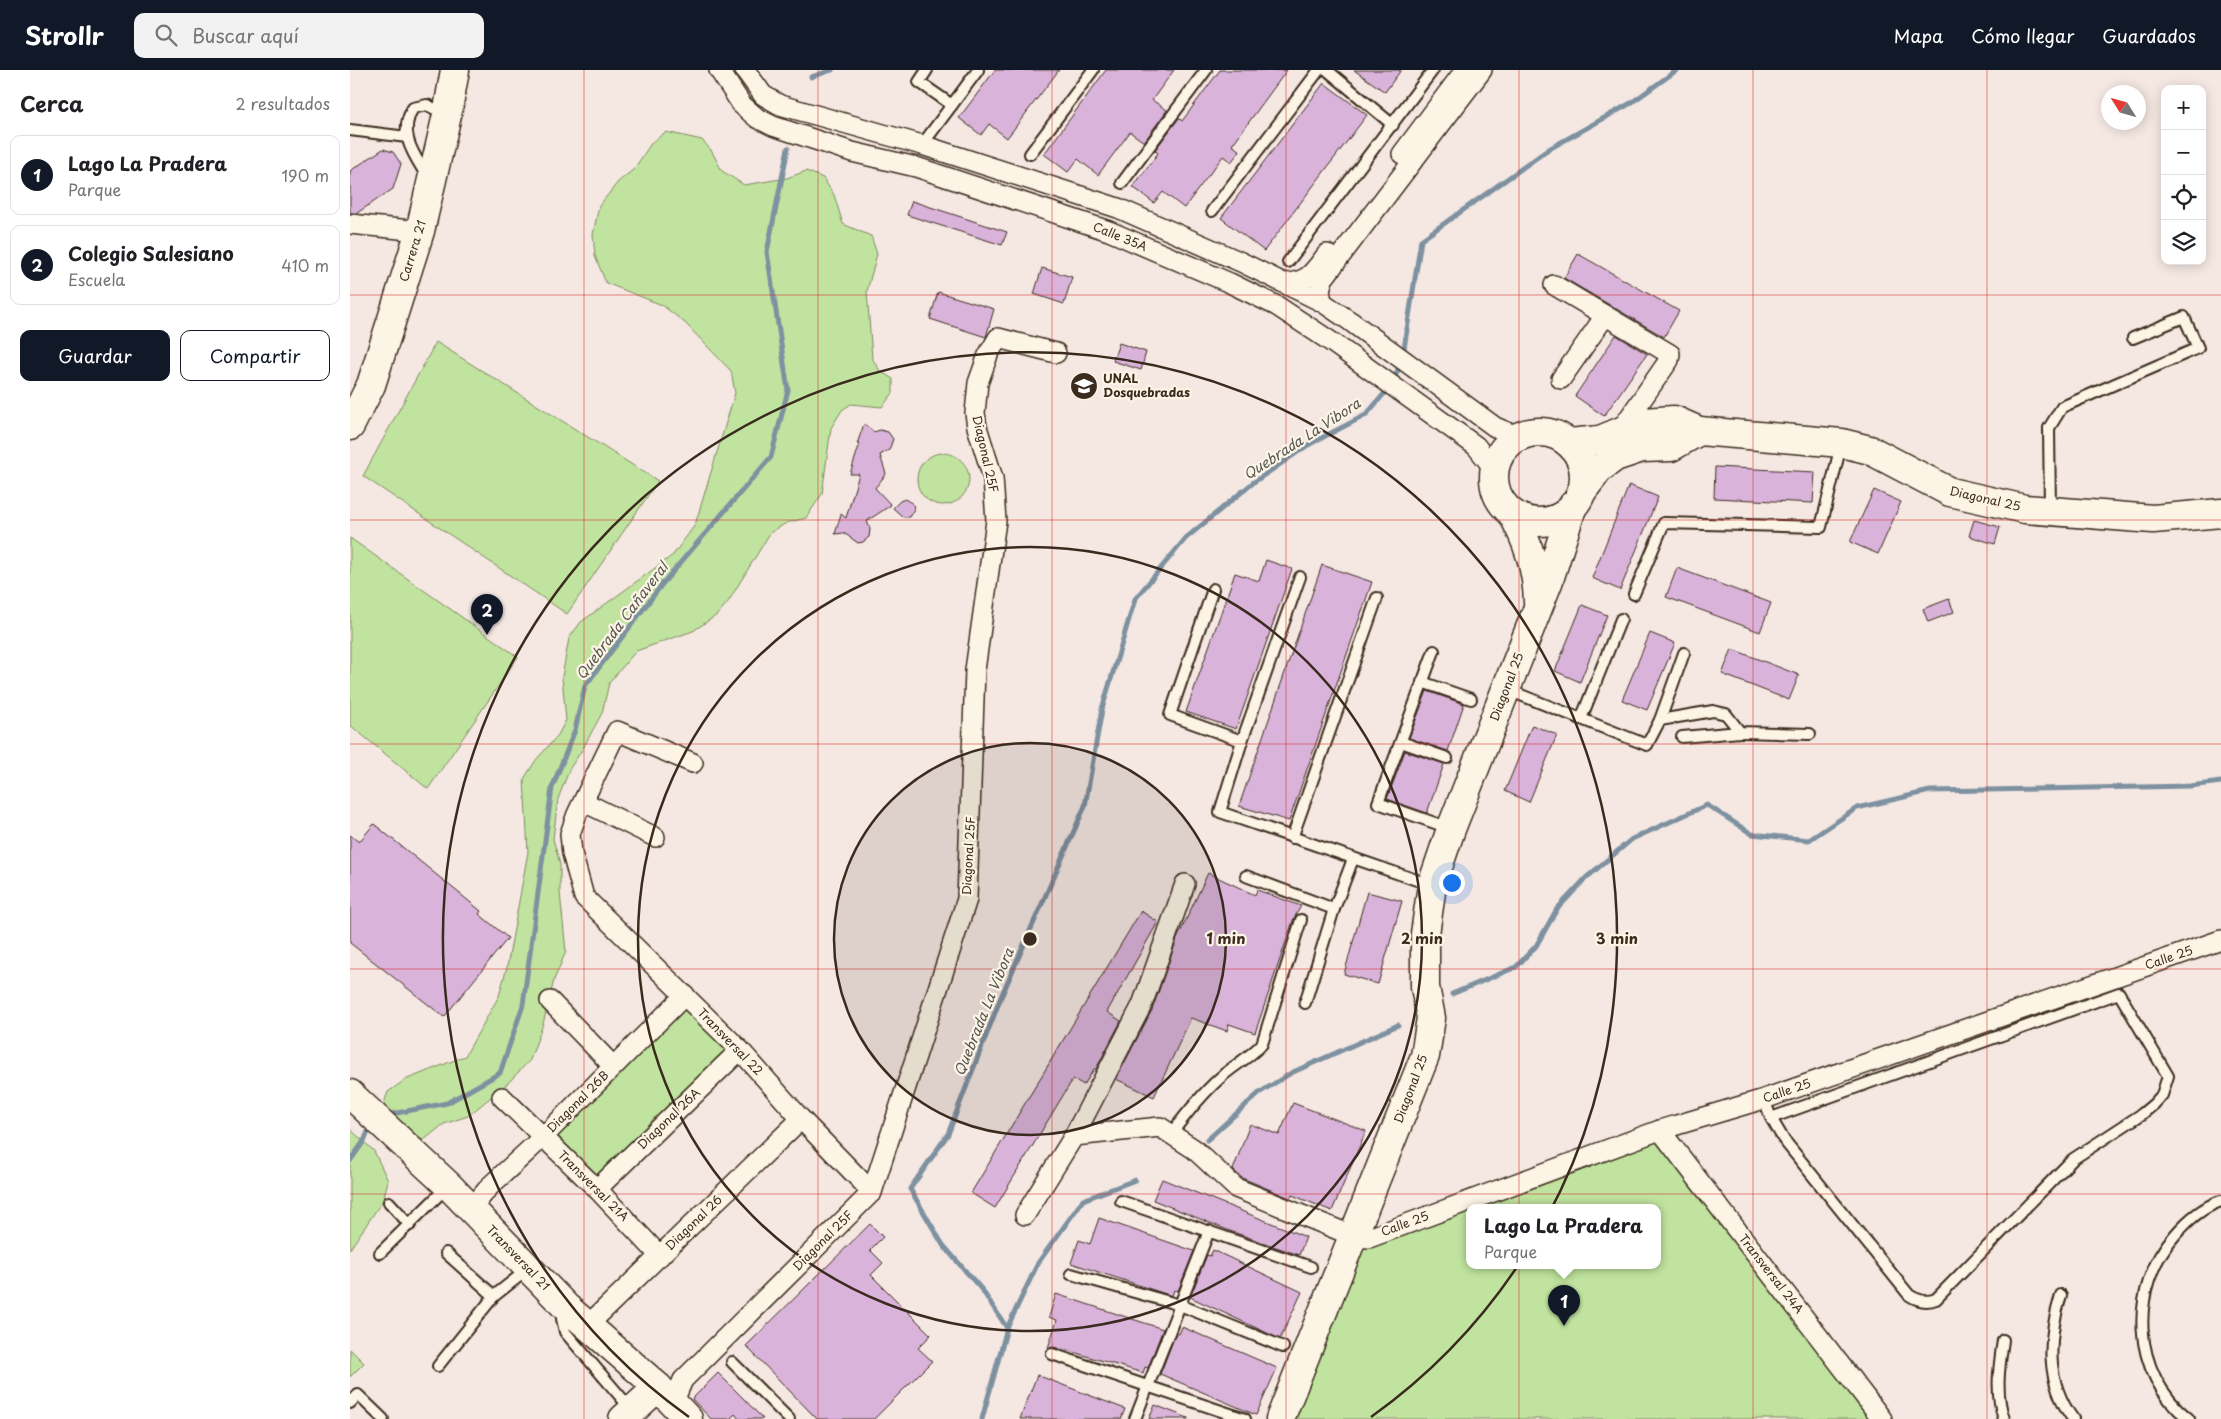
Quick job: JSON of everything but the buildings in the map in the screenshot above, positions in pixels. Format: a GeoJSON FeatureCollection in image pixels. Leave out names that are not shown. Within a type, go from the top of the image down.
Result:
{"type":"FeatureCollection","features":[{"type":"Feature","properties":{"kind":"street","name":"Carrera 21"},"geometry":{"type":"LineString","coordinates":[[353,411],[371,385],[420,231],[448,115],[455,70]]}},
{"type":"Feature","properties":{"kind":"street","name":"Calle 35A"},"geometry":{"type":"LineString","coordinates":[[719,70],[742,105],[757,118],[816,141],[916,167],[1109,231],[1230,283],[1277,306],[1333,343],[1476,446],[1495,470]]}},
{"type":"Feature","properties":{"kind":"street","name":"Calle 35A"},"geometry":{"type":"LineString","coordinates":[[746,70],[763,95],[780,105],[922,145],[1118,208],[1285,283],[1322,302],[1507,432]]}},
{"type":"Feature","properties":{"kind":"street"},"geometry":{"type":"LineString","coordinates":[[1285,283],[1304,280],[1312,273],[1465,70]]}},
{"type":"Feature","properties":{"kind":"street"},"geometry":{"type":"LineString","coordinates":[[1322,302],[1320,290],[1323,279],[1482,70]]}},
{"type":"Feature","properties":{"kind":"street"},"geometry":{"type":"LineString","coordinates":[[916,167],[922,145]]}},
{"type":"Feature","properties":{"kind":"street"},"geometry":{"type":"LineString","coordinates":[[350,224],[420,231]]}},
{"type":"Feature","properties":{"kind":"street"},"geometry":{"type":"LineString","coordinates":[[1554,285],[1670,354],[1669,360],[1620,432],[1599,469]]}},
{"type":"Feature","properties":{"kind":"street"},"geometry":{"type":"LineString","coordinates":[[1561,380],[1605,316]]}},
{"type":"Feature","properties":{"kind":"street","name":"Diagonal 25F"},"geometry":{"type":"LineString","coordinates":[[659,1405],[872,1192],[968,899],[975,670],[996,520],[993,478],[977,427],[975,413],[978,382],[988,355],[998,338],[1056,353]]}},
{"type":"Feature","properties":{"kind":"street","name":"Diagonal 25"},"geometry":{"type":"LineString","coordinates":[[1569,443],[1600,440],[1643,422],[1674,420],[1699,431],[1842,443],[1870,450],[1950,492],[2025,509],[2154,520],[2221,513]]}},
{"type":"Feature","properties":{"kind":"street","name":"Diagonal 25"},"geometry":{"type":"LineString","coordinates":[[1280,1419],[1425,1056],[1430,1009],[1425,987],[1425,934],[1432,886],[1451,829],[1538,607],[1577,500],[1599,469],[1615,457],[1642,448],[1671,447],[1699,431]]}},
{"type":"Feature","properties":{"kind":"street"},"geometry":{"type":"LineString","coordinates":[[1507,432],[1545,432],[1558,436],[1569,443],[1578,454],[1583,467],[1584,480],[1577,500],[1563,514],[1551,520],[1531,520],[1512,513],[1497,494],[1494,482],[1499,456],[1508,445],[1507,432]]}},
{"type":"Feature","properties":{"kind":"street","name":"Diagonal 25"},"geometry":{"type":"LineString","coordinates":[[1512,513],[1524,535],[1532,558],[1537,582],[1538,607]]}},
{"type":"Feature","properties":{"kind":"street"},"geometry":{"type":"LineString","coordinates":[[655,837],[584,802],[617,731],[693,764]]}},
{"type":"Feature","properties":{"kind":"street","name":"Transversal 22"},"geometry":{"type":"LineString","coordinates":[[584,802],[570,834],[572,853],[584,897],[740,1050],[801,1120],[872,1192]]}},
{"type":"Feature","properties":{"kind":"street"},"geometry":{"type":"LineString","coordinates":[[1025,1215],[1074,1136],[1142,1005],[1185,884]]}},
{"type":"Feature","properties":{"kind":"street","name":"Calle 25"},"geometry":{"type":"LineString","coordinates":[[1353,1236],[1369,1238],[1660,1130],[1764,1099],[2221,940]]}},
{"type":"Feature","properties":{"kind":"street","name":"Diagonal 26B"},"geometry":{"type":"LineString","coordinates":[[471,1209],[490,1186],[543,1137],[685,995]]}},
{"type":"Feature","properties":{"kind":"street"},"geometry":{"type":"LineString","coordinates":[[550,1001],[613,1066]]}},
{"type":"Feature","properties":{"kind":"street","name":"Diagonal 26A"},"geometry":{"type":"LineString","coordinates":[[597,1189],[740,1050]]}},
{"type":"Feature","properties":{"kind":"street","name":"Transversal 21"},"geometry":{"type":"LineString","coordinates":[[353,1096],[449,1186],[528,1269],[587,1326],[659,1405]]}},
{"type":"Feature","properties":{"kind":"street","name":"Transversal 21A"},"geometry":{"type":"LineString","coordinates":[[502,1098],[597,1189],[660,1256]]}},
{"type":"Feature","properties":{"kind":"street","name":"Diagonal 26"},"geometry":{"type":"LineString","coordinates":[[587,1326],[801,1120]]}},
{"type":"Feature","properties":{"kind":"street"},"geometry":{"type":"LineString","coordinates":[[1074,1136],[1160,1127],[1194,1149],[1236,1188],[1353,1236]]}},
{"type":"Feature","properties":{"kind":"street","name":"Transversal 24A"},"geometry":{"type":"LineString","coordinates":[[1660,1130],[1882,1419]]}},
{"type":"Feature","properties":{"kind":"lane"},"geometry":{"type":"LineString","coordinates":[[927,70],[919,82],[952,105]]}},
{"type":"Feature","properties":{"kind":"lane"},"geometry":{"type":"LineString","coordinates":[[922,145],[978,70]]}},
{"type":"Feature","properties":{"kind":"lane"},"geometry":{"type":"LineString","coordinates":[[1030,154],[1093,70]]}},
{"type":"Feature","properties":{"kind":"lane"},"geometry":{"type":"LineString","coordinates":[[1122,183],[1206,70]]}},
{"type":"Feature","properties":{"kind":"lane"},"geometry":{"type":"LineString","coordinates":[[1212,211],[1319,70]]}},
{"type":"Feature","properties":{"kind":"lane"},"geometry":{"type":"LineString","coordinates":[[1327,70],[1393,125]]}},
{"type":"Feature","properties":{"kind":"lane"},"geometry":{"type":"LineString","coordinates":[[1288,262],[1433,70]]}},
{"type":"Feature","properties":{"kind":"lane"},"geometry":{"type":"LineString","coordinates":[[432,185],[411,152],[407,137],[408,117],[413,108],[427,105],[448,115]]}},
{"type":"Feature","properties":{"kind":"lane"},"geometry":{"type":"LineString","coordinates":[[350,130],[407,137]]}},
{"type":"Feature","properties":{"kind":"lane"},"geometry":{"type":"LineString","coordinates":[[2050,511],[2049,428],[2062,407],[2198,348],[2184,317],[2132,338]]}},
{"type":"Feature","properties":{"kind":"lane"},"geometry":{"type":"LineString","coordinates":[[1634,594],[1664,523],[1821,527],[1842,443]]}},
{"type":"Feature","properties":{"kind":"lane"},"geometry":{"type":"LineString","coordinates":[[1300,578],[1242,741],[1220,812],[1432,886]]}},
{"type":"Feature","properties":{"kind":"lane"},"geometry":{"type":"LineString","coordinates":[[1213,588],[1170,715],[1242,741]]}},
{"type":"Feature","properties":{"kind":"lane"},"geometry":{"type":"LineString","coordinates":[[1292,838],[1377,598]]}},
{"type":"Feature","properties":{"kind":"lane"},"geometry":{"type":"LineString","coordinates":[[1581,719],[1621,619]]}},
{"type":"Feature","properties":{"kind":"lane"},"geometry":{"type":"LineString","coordinates":[[1434,651],[1378,803],[1451,829]]}},
{"type":"Feature","properties":{"kind":"lane"},"geometry":{"type":"LineString","coordinates":[[1506,689],[1647,745],[1660,720],[1684,653]]}},
{"type":"Feature","properties":{"kind":"lane"},"geometry":{"type":"LineString","coordinates":[[1422,682],[1471,699]]}},
{"type":"Feature","properties":{"kind":"lane"},"geometry":{"type":"LineString","coordinates":[[1660,720],[1713,712],[1726,714],[1740,732]]}},
{"type":"Feature","properties":{"kind":"lane"},"geometry":{"type":"LineString","coordinates":[[1682,737],[1740,732],[1810,734]]}},
{"type":"Feature","properties":{"kind":"lane"},"geometry":{"type":"LineString","coordinates":[[1401,742],[1447,758]]}},
{"type":"Feature","properties":{"kind":"lane"},"geometry":{"type":"LineString","coordinates":[[1304,1003],[1334,909],[1354,859]]}},
{"type":"Feature","properties":{"kind":"lane"},"geometry":{"type":"LineString","coordinates":[[1246,876],[1334,909]]}},
{"type":"Feature","properties":{"kind":"lane"},"geometry":{"type":"LineString","coordinates":[[1171,1134],[1194,1105],[1220,1078],[1248,1058],[1262,1044],[1301,920]]}},
{"type":"Feature","properties":{"kind":"lane"},"geometry":{"type":"LineString","coordinates":[[1764,1099],[1771,1118],[1784,1140],[1909,1295],[1916,1300],[1931,1301],[1936,1299],[2073,1159],[2142,1114],[2154,1104],[2162,1096],[2168,1076],[2119,993],[1771,1118]]}},
{"type":"Feature","properties":{"kind":"lane"},"geometry":{"type":"LineString","coordinates":[[380,1254],[449,1186]]}},
{"type":"Feature","properties":{"kind":"lane"},"geometry":{"type":"LineString","coordinates":[[1121,1201],[1311,1267]]}},
{"type":"Feature","properties":{"kind":"lane"},"geometry":{"type":"LineString","coordinates":[[2189,1419],[2177,1410],[2157,1382],[2144,1349],[2141,1314],[2148,1280],[2163,1248],[2186,1222],[2221,1201]]}},
{"type":"Feature","properties":{"kind":"lane"},"geometry":{"type":"LineString","coordinates":[[389,1202],[410,1225]]}},
{"type":"Feature","properties":{"kind":"lane"},"geometry":{"type":"LineString","coordinates":[[1136,1419],[1209,1231]]}},
{"type":"Feature","properties":{"kind":"lane"},"geometry":{"type":"LineString","coordinates":[[446,1254],[494,1296]]}},
{"type":"Feature","properties":{"kind":"lane"},"geometry":{"type":"LineString","coordinates":[[438,1366],[494,1296],[528,1269]]}},
{"type":"Feature","properties":{"kind":"lane"},"geometry":{"type":"LineString","coordinates":[[1071,1274],[1180,1305],[1283,1346]]}},
{"type":"Feature","properties":{"kind":"lane"},"geometry":{"type":"LineString","coordinates":[[2060,1295],[2052,1324],[2050,1353],[2056,1383],[2067,1410],[2073,1419]]}},
{"type":"Feature","properties":{"kind":"lane"},"geometry":{"type":"LineString","coordinates":[[566,1307],[562,1318],[565,1332],[659,1405]]}},
{"type":"Feature","properties":{"kind":"lane"},"geometry":{"type":"LineString","coordinates":[[2003,1340],[1998,1374],[2000,1407],[2004,1419]]}},
{"type":"Feature","properties":{"kind":"lane"},"geometry":{"type":"LineString","coordinates":[[1052,1354],[1245,1419]]}},
{"type":"Feature","properties":{"kind":"lane"},"geometry":{"type":"LineString","coordinates":[[732,1362],[789,1419]]}},
{"type":"Feature","properties":{"kind":"lane"},"geometry":{"type":"LineString","coordinates":[[350,1403],[358,1395],[383,1419]]}},
{"type":"Feature","properties":{"kind":"green space"},"geometry":{"type":"Polygon","coordinates":[[[666,132],[702,140],[711,150],[722,171],[744,185],[787,178],[806,171],[823,178],[834,195],[843,224],[871,236],[877,254],[867,291],[872,358],[880,371],[893,379],[893,393],[882,407],[851,404],[842,410],[831,428],[822,494],[806,518],[786,523],[770,533],[728,602],[717,615],[693,631],[636,651],[609,683],[602,713],[570,768],[558,799],[553,839],[560,864],[560,893],[566,951],[554,980],[543,1024],[530,1060],[508,1083],[468,1116],[444,1124],[424,1140],[405,1131],[384,1103],[388,1092],[405,1080],[465,1056],[499,996],[507,967],[528,852],[524,779],[536,760],[558,735],[566,720],[562,677],[569,638],[581,622],[673,555],[695,525],[735,393],[731,371],[685,323],[662,305],[606,283],[595,256],[593,234],[599,206],[618,182],[634,169],[652,142],[666,132]]]}},
{"type":"Feature","properties":{"kind":"green space"},"geometry":{"type":"Polygon","coordinates":[[[436,342],[658,481],[567,614],[363,476],[436,342]]]}},
{"type":"Feature","properties":{"kind":"green space"},"geometry":{"type":"Polygon","coordinates":[[[938,453],[948,453],[957,457],[965,465],[969,479],[965,493],[957,501],[948,505],[938,505],[929,501],[921,493],[917,484],[917,474],[921,465],[929,457],[938,453]]]}},
{"type":"Feature","properties":{"kind":"green space"},"geometry":{"type":"Polygon","coordinates":[[[350,538],[518,657],[428,789],[350,725],[350,538]]]}},
{"type":"Feature","properties":{"kind":"green space"},"geometry":{"type":"Polygon","coordinates":[[[685,995],[740,1050],[597,1189],[543,1137],[685,995]]]}},
{"type":"Feature","properties":{"kind":"green space"},"geometry":{"type":"Polygon","coordinates":[[[350,1129],[374,1151],[388,1181],[383,1200],[350,1249],[350,1129]]]}},
{"type":"Feature","properties":{"kind":"green space"},"geometry":{"type":"Polygon","coordinates":[[[1660,1130],[1882,1419],[1280,1419],[1353,1236],[1660,1130]]]}},
{"type":"Feature","properties":{"kind":"green space"},"geometry":{"type":"Polygon","coordinates":[[[350,1349],[364,1363],[350,1377],[350,1349]]]}},
{"type":"Feature","properties":{"kind":"waterway","name":"Quebrada Cañaveral"},"geometry":{"type":"LineString","coordinates":[[811,77],[832,70]]}},
{"type":"Feature","properties":{"kind":"waterway","name":"Quebrada La Vibora"},"geometry":{"type":"LineString","coordinates":[[1403,355],[1421,240],[1549,149],[1631,103],[1677,70]]}},
{"type":"Feature","properties":{"kind":"waterway","name":"Quebrada Cañaveral"},"geometry":{"type":"LineString","coordinates":[[387,1115],[447,1103],[500,1073],[523,1005],[552,788],[575,730],[585,686],[663,583],[771,457],[788,390],[767,252],[788,148]]}},
{"type":"Feature","properties":{"kind":"waterway","name":"Quebrada La Vibora"},"geometry":{"type":"LineString","coordinates":[[1394,381],[1400,363]]}},
{"type":"Feature","properties":{"kind":"waterway","name":"Quebrada La Vibora"},"geometry":{"type":"LineString","coordinates":[[1007,1328],[982,1290],[943,1245],[910,1189],[948,1134],[1001,997],[1085,806],[1102,709],[1135,599],[1186,538],[1254,482],[1308,445],[1366,415],[1389,388]]}},
{"type":"Feature","properties":{"kind":"waterway"},"geometry":{"type":"LineString","coordinates":[[1452,994],[1516,967],[1536,946],[1557,909],[1586,878],[1632,839],[1707,805],[1752,834],[1809,840],[1857,808],[1930,791],[2190,786],[2221,782]]}},
{"type":"Feature","properties":{"kind":"waterway"},"geometry":{"type":"LineString","coordinates":[[1207,1140],[1259,1093],[1291,1073],[1398,1025]]}},
{"type":"Feature","properties":{"kind":"waterway","name":"Quebrada Cañaveral"},"geometry":{"type":"LineString","coordinates":[[350,1161],[364,1141],[371,1125]]}},
{"type":"Feature","properties":{"kind":"waterway"},"geometry":{"type":"LineString","coordinates":[[982,1419],[1007,1328],[1038,1263],[1083,1200],[1135,1180]]}},
{"type":"Feature","properties":{"kind":"place","name":"UNAL Dosquebradas"},"geometry":{"type":"Point","coordinates":[1084,386]}},
{"type":"Feature","properties":{"kind":"place","name":"Colegio Salesiano"},"geometry":{"type":"Point","coordinates":[487,635]}},
{"type":"Feature","properties":{"kind":"place","name":"Lago La Pradera"},"geometry":{"type":"Point","coordinates":[1564,1326]}}]}
